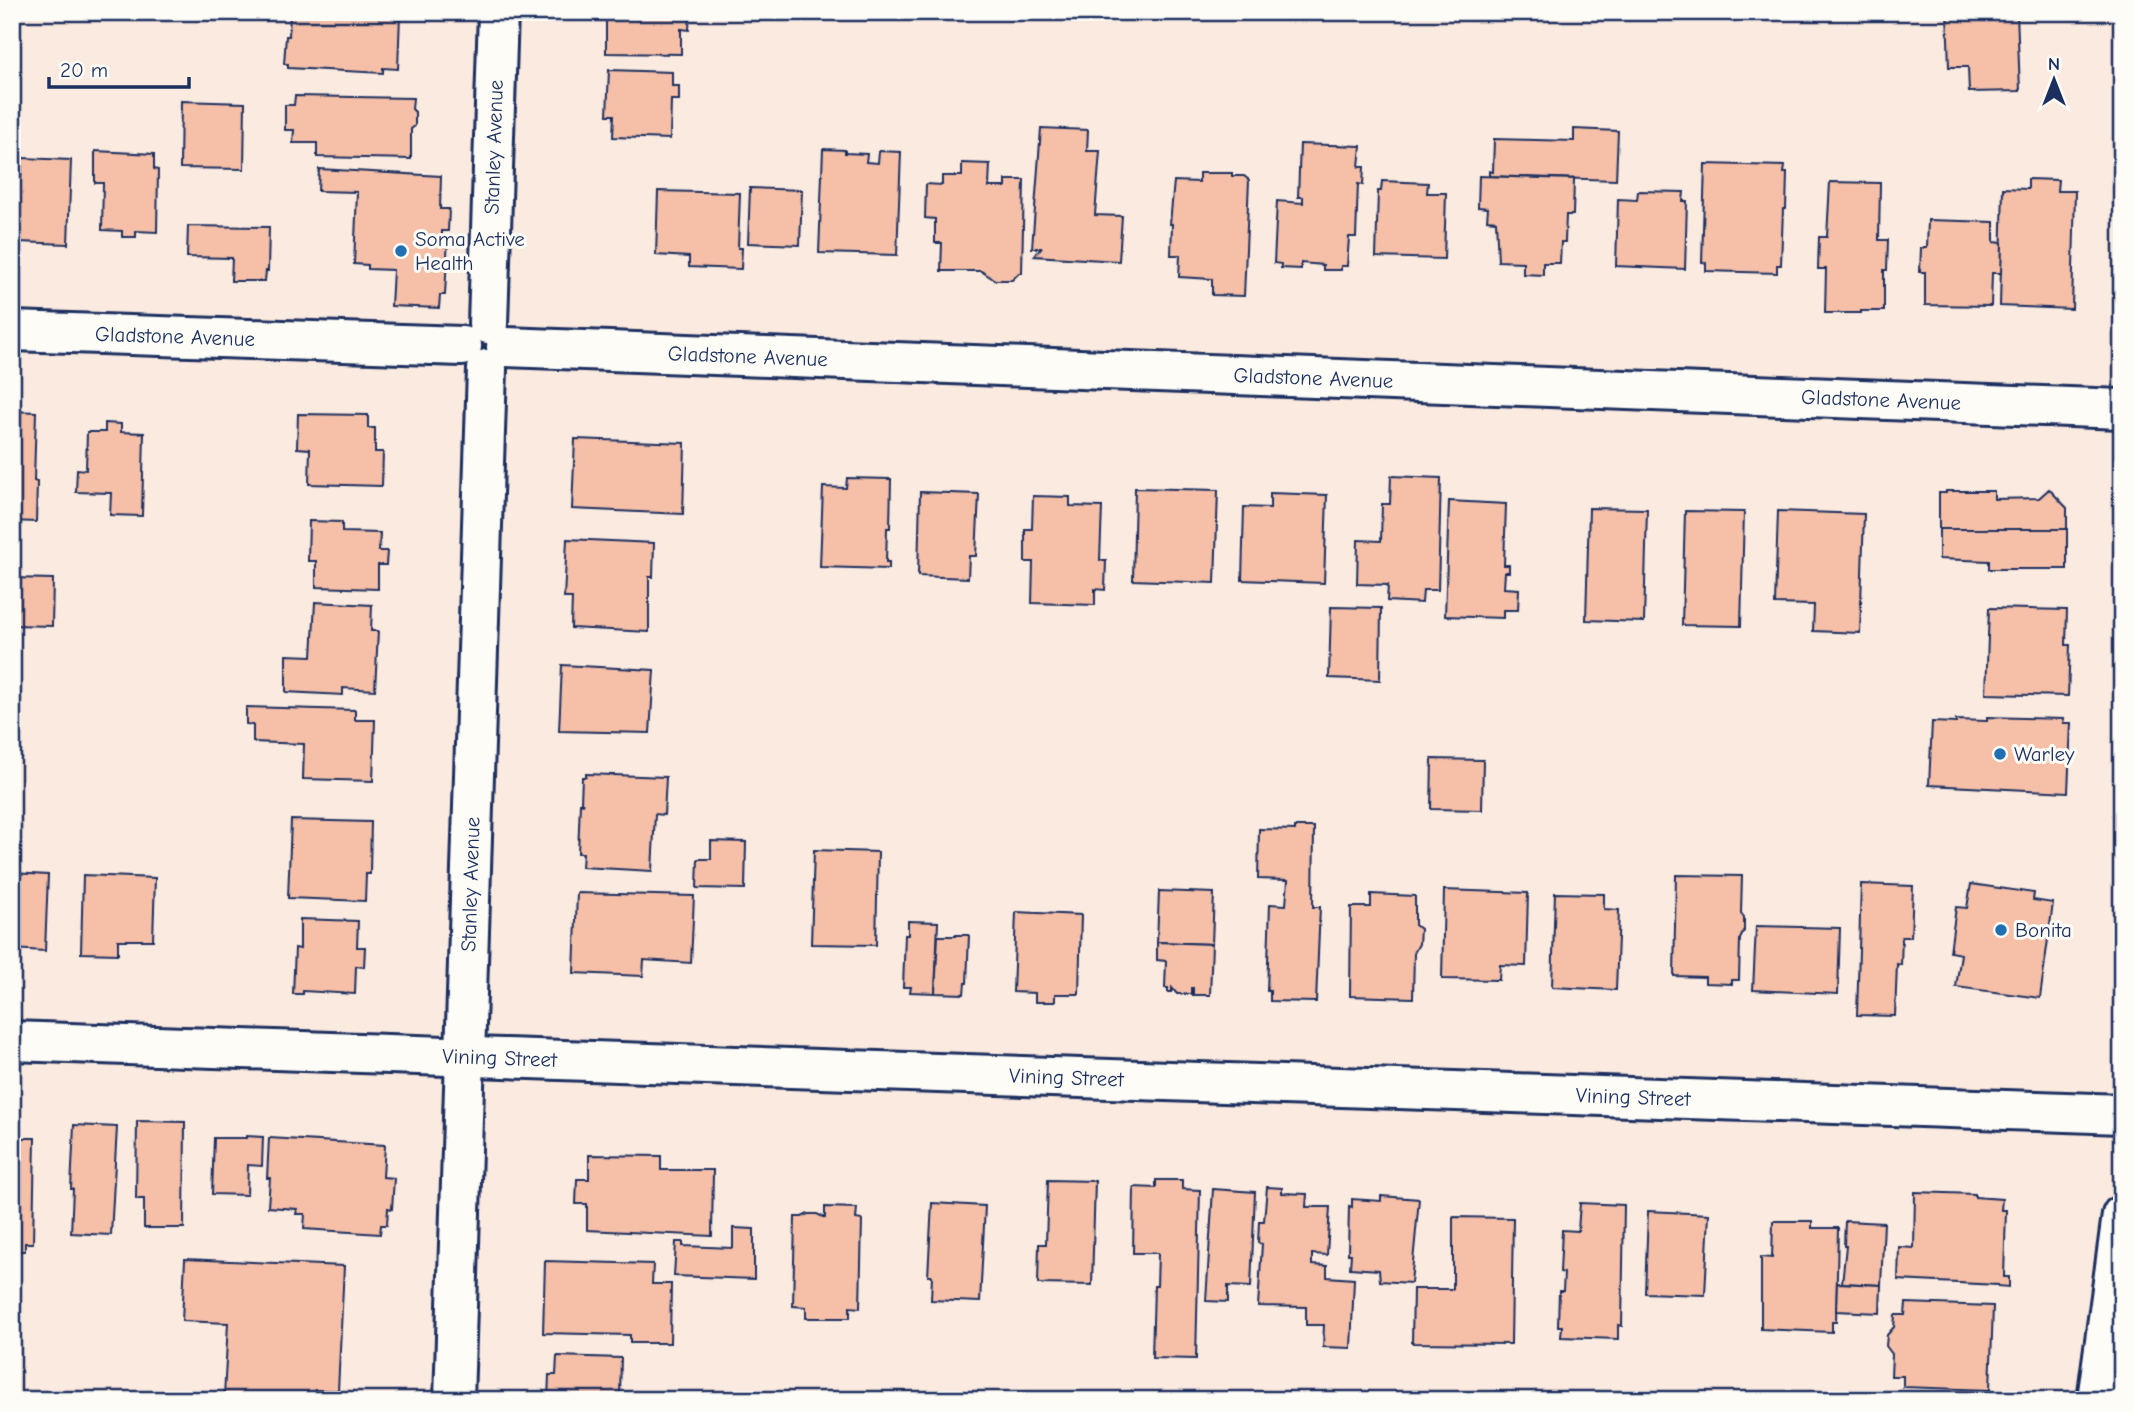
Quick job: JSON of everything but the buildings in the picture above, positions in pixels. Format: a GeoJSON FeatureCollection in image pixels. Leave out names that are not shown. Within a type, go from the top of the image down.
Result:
{"type":"FeatureCollection","features":[{"type":"Feature","properties":{"kind":"street","name":"Stanley Avenue"},"geometry":{"type":"LineString","coordinates":[[454,1400],[498,12]]}},
{"type":"Feature","properties":{"kind":"street","name":"Gladstone Avenue"},"geometry":{"type":"LineString","coordinates":[[12,331],[2122,409]]}},
{"type":"Feature","properties":{"kind":"street","name":"Vining Street"},"geometry":{"type":"LineString","coordinates":[[12,1041],[2122,1114]]}},
{"type":"Feature","properties":{"kind":"street"},"geometry":{"type":"LineString","coordinates":[[2097,1400],[2122,1215]]}},
{"type":"Feature","properties":{"kind":"place","name":"Soma Active Health"},"geometry":{"type":"Point","coordinates":[401,251]}},
{"type":"Feature","properties":{"kind":"place","name":"Warley"},"geometry":{"type":"Point","coordinates":[2000,754]}},
{"type":"Feature","properties":{"kind":"place","name":"Bonita"},"geometry":{"type":"Point","coordinates":[2001,930]}}]}
